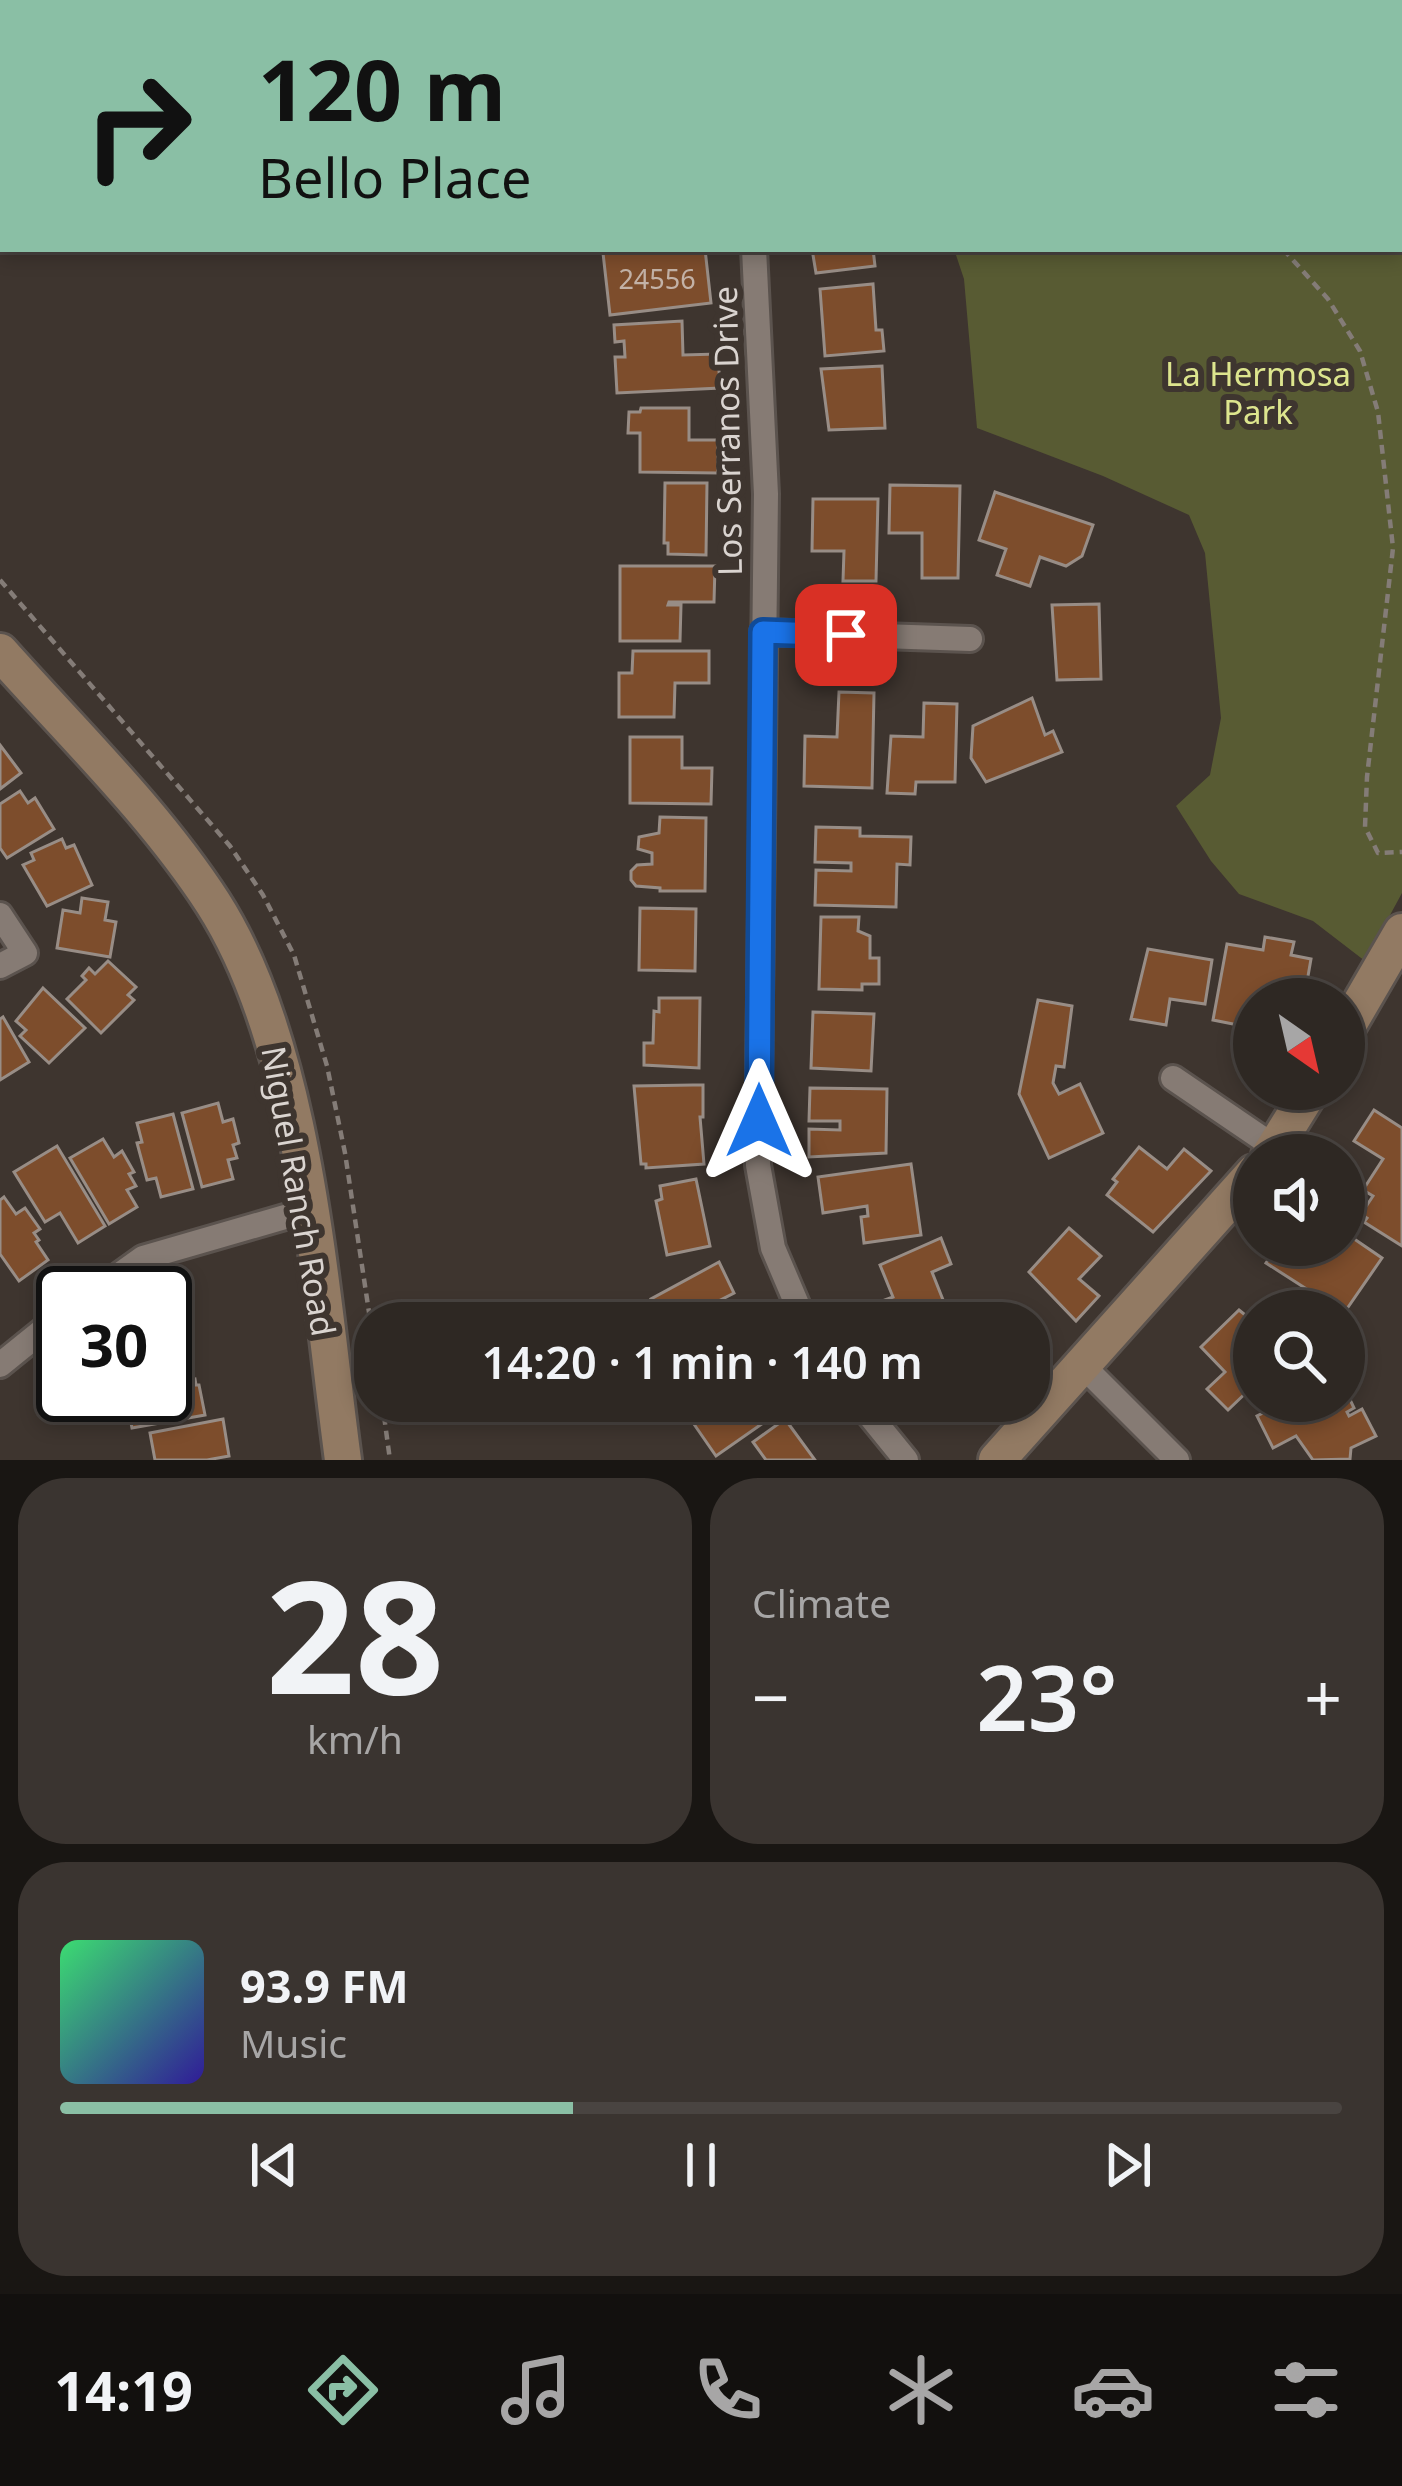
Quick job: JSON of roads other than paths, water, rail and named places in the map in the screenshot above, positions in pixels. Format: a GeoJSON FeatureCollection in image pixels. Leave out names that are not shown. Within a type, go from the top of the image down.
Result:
{"type":"FeatureCollection","features":[{"type":"Feature","properties":{"kind":"street","name":"Los Serranos Drive"},"geometry":{"type":"LineString","coordinates":[[754,252],[766,494],[758,1165],[773,1248],[796,1302]]}},
{"type":"Feature","properties":{"kind":"street"},"geometry":{"type":"LineString","coordinates":[[763,632],[970,639]]}},
{"type":"Feature","properties":{"kind":"street","name":"Niguel Ranch Road"},"geometry":{"type":"LineString","coordinates":[[0,652],[177,852],[215,906],[245,965],[286,1087],[309,1210],[343,1460]]}},
{"type":"Feature","properties":{"kind":"street"},"geometry":{"type":"LineString","coordinates":[[0,915],[25,953],[0,966]]}},
{"type":"Feature","properties":{"kind":"street"},"geometry":{"type":"LineString","coordinates":[[1365,996],[1402,932]]}},
{"type":"Feature","properties":{"kind":"street"},"geometry":{"type":"LineString","coordinates":[[1173,1078],[1239,1134]]}},
{"type":"Feature","properties":{"kind":"street"},"geometry":{"type":"LineString","coordinates":[[998,1460],[1233,1196]]}},
{"type":"Feature","properties":{"kind":"street"},"geometry":{"type":"LineString","coordinates":[[132,1266],[143,1258],[309,1210]]}},
{"type":"Feature","properties":{"kind":"street"},"geometry":{"type":"LineString","coordinates":[[0,1365],[36,1336]]}},
{"type":"Feature","properties":{"kind":"street"},"geometry":{"type":"LineString","coordinates":[[1082,1366],[1177,1460]]}},
{"type":"Feature","properties":{"kind":"street"},"geometry":{"type":"LineString","coordinates":[[875,1422],[907,1460]]}},
{"type":"Feature","properties":{"kind":"park label","name":"La Hermosa Park"},"geometry":{"type":"Point","coordinates":[1258,392]}}]}
